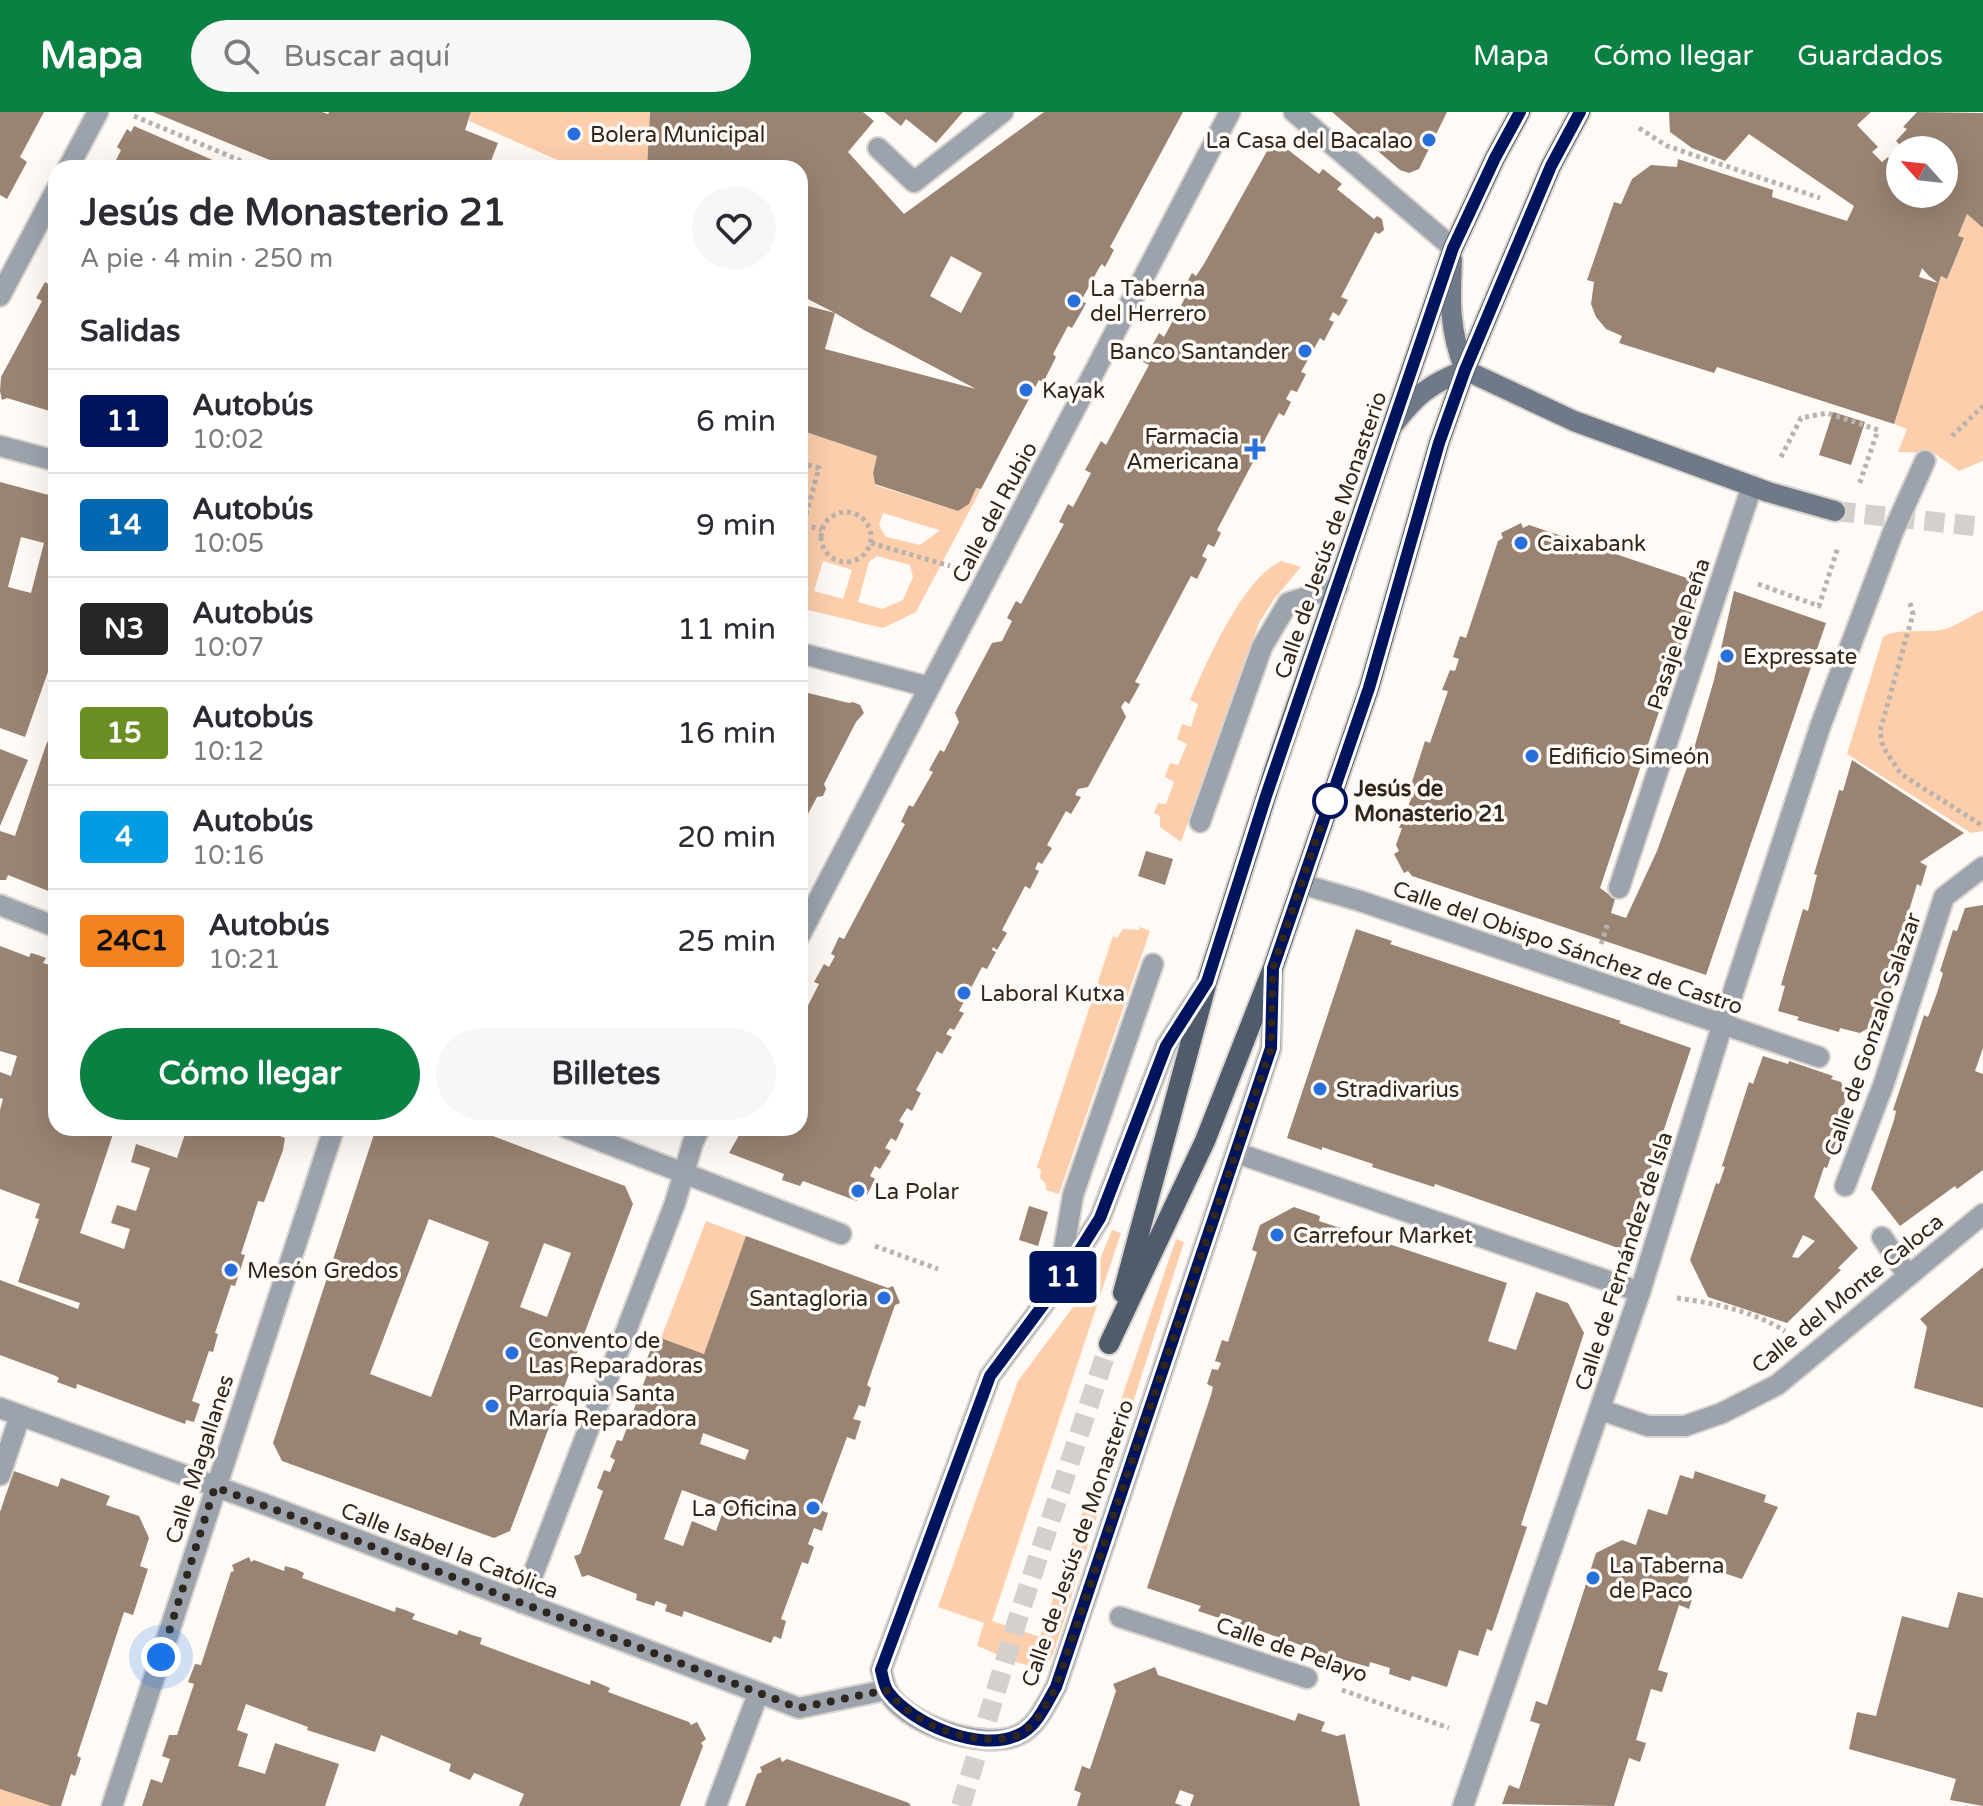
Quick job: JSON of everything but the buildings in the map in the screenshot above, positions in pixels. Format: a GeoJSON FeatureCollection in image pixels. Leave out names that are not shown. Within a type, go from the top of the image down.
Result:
{"type":"FeatureCollection","features":[{"type":"Feature","properties":{"kind":"main road","name":"Calle de Jesús de Monasterio"},"geometry":{"type":"LineString","coordinates":[[1520,112],[1453,248],[1269,785],[1207,982],[1109,1344],[1205,1141],[1273,968],[1369,688],[1439,443],[1465,370],[1551,166],[1580,112]]}},
{"type":"Feature","properties":{"kind":"main road"},"geometry":{"type":"LineString","coordinates":[[1453,248],[1451,296],[1454,341],[1465,370],[1574,421],[1752,486],[1835,511]]}},
{"type":"Feature","properties":{"kind":"main road"},"geometry":{"type":"LineString","coordinates":[[1390,428],[1416,396],[1442,379],[1465,370]]}},
{"type":"Feature","properties":{"kind":"street"},"geometry":{"type":"LineString","coordinates":[[72,160],[98,112]]}},
{"type":"Feature","properties":{"kind":"street"},"geometry":{"type":"LineString","coordinates":[[878,148],[914,182],[1003,112]]}},
{"type":"Feature","properties":{"kind":"street","name":"Calle del Rubio"},"geometry":{"type":"LineString","coordinates":[[808,920],[1230,112]]}},
{"type":"Feature","properties":{"kind":"street"},"geometry":{"type":"LineString","coordinates":[[1294,112],[1453,248]]}},
{"type":"Feature","properties":{"kind":"street"},"geometry":{"type":"LineString","coordinates":[[0,296],[48,205]]}},
{"type":"Feature","properties":{"kind":"street"},"geometry":{"type":"LineString","coordinates":[[0,446],[48,459]]}},
{"type":"Feature","properties":{"kind":"street","name":"Calle de Fernández de Isla"},"geometry":{"type":"LineString","coordinates":[[1463,1806],[1601,1410],[1820,727],[1893,532],[1925,461]]}},
{"type":"Feature","properties":{"kind":"street","name":"Pasaje de Peña"},"geometry":{"type":"LineString","coordinates":[[1619,888],[1752,486]]}},
{"type":"Feature","properties":{"kind":"street"},"geometry":{"type":"LineString","coordinates":[[1200,822],[1262,647],[1288,603],[1338,587]]}},
{"type":"Feature","properties":{"kind":"street"},"geometry":{"type":"LineString","coordinates":[[808,655],[929,687]]}},
{"type":"Feature","properties":{"kind":"street","name":"Calle de Gonzalo Salazar"},"geometry":{"type":"LineString","coordinates":[[1845,1186],[1884,1083],[1944,897],[1983,867]]}},
{"type":"Feature","properties":{"kind":"street","name":"Calle del Obispo Sánchez de Castro"},"geometry":{"type":"LineString","coordinates":[[1301,884],[1360,901],[1819,1057]]}},
{"type":"Feature","properties":{"kind":"street"},"geometry":{"type":"LineString","coordinates":[[0,905],[48,924]]}},
{"type":"Feature","properties":{"kind":"street"},"geometry":{"type":"LineString","coordinates":[[1058,1285],[1073,1195],[1153,964]]}},
{"type":"Feature","properties":{"kind":"street","name":"Calle de Jesús de Monasterio"},"geometry":{"type":"LineString","coordinates":[[1207,982],[1166,1046],[1100,1218],[1058,1285],[990,1376],[881,1670],[886,1690],[900,1705],[919,1718],[958,1736],[1001,1740],[1019,1735],[1037,1721],[1056,1687],[1271,1048],[1273,968]]}},
{"type":"Feature","properties":{"kind":"street","name":"Calle Magallanes"},"geometry":{"type":"LineString","coordinates":[[112,1806],[331,1136]]}},
{"type":"Feature","properties":{"kind":"street"},"geometry":{"type":"LineString","coordinates":[[587,1136],[841,1234]]}},
{"type":"Feature","properties":{"kind":"street"},"geometry":{"type":"LineString","coordinates":[[522,1603],[696,1136]]}},
{"type":"Feature","properties":{"kind":"street"},"geometry":{"type":"LineString","coordinates":[[1237,1153],[1640,1292]]}},
{"type":"Feature","properties":{"kind":"street","name":"Calle del Monte Caloca"},"geometry":{"type":"LineString","coordinates":[[1601,1410],[1648,1426],[1685,1426],[1722,1413],[1777,1385],[1983,1214]]}},
{"type":"Feature","properties":{"kind":"street"},"geometry":{"type":"LineString","coordinates":[[1882,1237],[1908,1276]]}},
{"type":"Feature","properties":{"kind":"street","name":"Calle Isabel la Católica"},"geometry":{"type":"LineString","coordinates":[[0,1408],[799,1708],[886,1690]]}},
{"type":"Feature","properties":{"kind":"street"},"geometry":{"type":"LineString","coordinates":[[0,1475],[20,1416]]}},
{"type":"Feature","properties":{"kind":"street","name":"Calle de Pelayo"},"geometry":{"type":"LineString","coordinates":[[1120,1617],[1307,1678]]}},
{"type":"Feature","properties":{"kind":"street"},"geometry":{"type":"LineString","coordinates":[[716,1806],[758,1694]]}},
{"type":"Feature","properties":{"kind":"path"},"geometry":{"type":"LineString","coordinates":[[126,112],[239,160]]}},
{"type":"Feature","properties":{"kind":"path"},"geometry":{"type":"LineString","coordinates":[[1639,128],[1667,146],[1820,198]]}},
{"type":"Feature","properties":{"kind":"path"},"geometry":{"type":"LineString","coordinates":[[1789,439],[1801,418],[1827,413],[1878,430],[1855,496]]}},
{"type":"Feature","properties":{"kind":"path"},"geometry":{"type":"LineString","coordinates":[[808,465],[819,468],[808,509]]}},
{"type":"Feature","properties":{"kind":"path"},"geometry":{"type":"LineString","coordinates":[[840,512],[854,512],[872,530],[871,543],[865,555],[853,561],[839,562],[828,554],[822,543],[822,530],[829,518],[840,512]]}},
{"type":"Feature","properties":{"kind":"path"},"geometry":{"type":"LineString","coordinates":[[808,525],[822,530]]}},
{"type":"Feature","properties":{"kind":"path"},"geometry":{"type":"LineString","coordinates":[[1724,572],[1819,606],[1841,537]]}},
{"type":"Feature","properties":{"kind":"path"},"geometry":{"type":"LineString","coordinates":[[871,543],[943,562],[984,584]]}},
{"type":"Feature","properties":{"kind":"path"},"geometry":{"type":"LineString","coordinates":[[1909,600],[1913,614],[1880,731],[1883,747],[1901,774],[1983,826]]}},
{"type":"Feature","properties":{"kind":"path"},"geometry":{"type":"LineString","coordinates":[[841,1234],[938,1269]]}},
{"type":"Feature","properties":{"kind":"path"},"geometry":{"type":"LineString","coordinates":[[1705,1302],[1768,1320]]}},
{"type":"Feature","properties":{"kind":"path","name":"Calle de Pelayo"},"geometry":{"type":"LineString","coordinates":[[1307,1678],[1450,1728]]}},
{"type":"Feature","properties":{"kind":"shaded area","name":"Bolera Municipal"},"geometry":{"type":"Polygon","coordinates":[[[471,112],[650,112],[647,160],[558,160],[469,121],[471,112]]]}},
{"type":"Feature","properties":{"kind":"shaded area"},"geometry":{"type":"Polygon","coordinates":[[[1967,214],[1983,228],[1983,461],[1959,471],[1934,453],[1898,452],[1907,429],[1894,424],[1941,276],[1947,279],[1964,239],[1958,236],[1967,214]]]}},
{"type":"Feature","properties":{"kind":"shaded area"},"geometry":{"type":"Polygon","coordinates":[[[808,433],[877,456],[873,473],[875,485],[958,511],[976,488],[981,489],[916,612],[883,628],[808,610],[808,433]],[[883,513],[879,525],[886,537],[920,545],[939,530],[883,513]],[[877,556],[869,562],[858,602],[882,609],[903,600],[913,577],[910,565],[877,556]],[[823,561],[814,591],[843,599],[852,570],[823,561]]]}},
{"type":"Feature","properties":{"kind":"shaded area"},"geometry":{"type":"Polygon","coordinates":[[[1281,561],[1301,567],[1259,623],[1181,842],[1160,827],[1160,816],[1154,813],[1158,803],[1166,804],[1174,782],[1165,777],[1170,763],[1178,765],[1187,744],[1177,739],[1182,724],[1191,727],[1198,704],[1190,700],[1216,644],[1240,603],[1253,585],[1281,561]]]}},
{"type":"Feature","properties":{"kind":"shaded area"},"geometry":{"type":"Polygon","coordinates":[[[1983,610],[1983,831],[1971,833],[1847,754],[1883,637],[1902,632],[1941,630],[1983,610]]]}},
{"type":"Feature","properties":{"kind":"shaded area"},"geometry":{"type":"Polygon","coordinates":[[[1140,927],[1150,931],[1059,1194],[1046,1190],[1046,1184],[1040,1178],[1041,1170],[1037,1167],[1113,936],[1117,938],[1123,929],[1139,930],[1140,927]]]}},
{"type":"Feature","properties":{"kind":"shaded area"},"geometry":{"type":"Polygon","coordinates":[[[706,1221],[746,1236],[704,1354],[661,1338],[706,1221]]]}},
{"type":"Feature","properties":{"kind":"shaded area"},"geometry":{"type":"Polygon","coordinates":[[[1112,1230],[1121,1233],[992,1621],[1040,1637],[1176,1239],[1184,1242],[1054,1652],[1044,1665],[1027,1665],[977,1646],[984,1623],[938,1607],[1018,1381],[1089,1286],[1112,1230]]]}},
{"type":"Feature","properties":{"kind":"shaded area"},"geometry":{"type":"Polygon","coordinates":[[[0,1789],[51,1806],[0,1806],[0,1789]]]}},
{"type":"Feature","properties":{"kind":"tunnel"},"geometry":{"type":"LineString","coordinates":[[1835,511],[1983,527]]}},
{"type":"Feature","properties":{"kind":"tunnel"},"geometry":{"type":"LineString","coordinates":[[961,1806],[1019,1615],[1109,1344]]}},
{"type":"Feature","properties":{"kind":"bus line","name":"11"},"geometry":{"type":"LineString","coordinates":[[1520,112],[1453,248],[1266,796],[1207,982],[1166,1046],[1100,1218],[1058,1285],[990,1376],[881,1670],[886,1690],[900,1705],[939,1729],[958,1736],[1001,1740],[1019,1735],[1037,1721],[1056,1687],[1271,1048],[1273,968],[1369,688],[1439,443],[1465,370],[1551,166],[1580,112]]}},
{"type":"Feature","properties":{"kind":"place","name":"Bolera Municipal"},"geometry":{"type":"Point","coordinates":[574,134]}},
{"type":"Feature","properties":{"kind":"place","name":"La Casa del Bacalao"},"geometry":{"type":"Point","coordinates":[1429,140]}},
{"type":"Feature","properties":{"kind":"place","name":"La Taberna del Herrero"},"geometry":{"type":"Point","coordinates":[1074,301]}},
{"type":"Feature","properties":{"kind":"place","name":"Banco Santander"},"geometry":{"type":"Point","coordinates":[1305,351]}},
{"type":"Feature","properties":{"kind":"place","name":"Kayak"},"geometry":{"type":"Point","coordinates":[1026,390]}},
{"type":"Feature","properties":{"kind":"place","name":"Farmacia Americana"},"geometry":{"type":"Point","coordinates":[1255,449]}},
{"type":"Feature","properties":{"kind":"place","name":"Caixabank"},"geometry":{"type":"Point","coordinates":[1521,543]}},
{"type":"Feature","properties":{"kind":"place","name":"Expressate"},"geometry":{"type":"Point","coordinates":[1727,656]}},
{"type":"Feature","properties":{"kind":"place","name":"Edificio Simeón"},"geometry":{"type":"Point","coordinates":[1532,756]}},
{"type":"Feature","properties":{"kind":"place","name":"Jesús de Monasterio 21"},"geometry":{"type":"Point","coordinates":[1330,801]}},
{"type":"Feature","properties":{"kind":"place","name":"Laboral Kutxa"},"geometry":{"type":"Point","coordinates":[964,993]}},
{"type":"Feature","properties":{"kind":"place","name":"Stradivarius"},"geometry":{"type":"Point","coordinates":[1320,1089]}},
{"type":"Feature","properties":{"kind":"place","name":"La Polar"},"geometry":{"type":"Point","coordinates":[858,1191]}},
{"type":"Feature","properties":{"kind":"place","name":"Carrefour Market"},"geometry":{"type":"Point","coordinates":[1277,1235]}},
{"type":"Feature","properties":{"kind":"place","name":"Mesón Gredos"},"geometry":{"type":"Point","coordinates":[231,1270]}},
{"type":"Feature","properties":{"kind":"place","name":"Santagloria"},"geometry":{"type":"Point","coordinates":[884,1298]}},
{"type":"Feature","properties":{"kind":"place","name":"Convento de Las Reparadoras"},"geometry":{"type":"Point","coordinates":[512,1353]}},
{"type":"Feature","properties":{"kind":"place","name":"Parroquia Santa María Reparadora"},"geometry":{"type":"Point","coordinates":[492,1406]}},
{"type":"Feature","properties":{"kind":"place","name":"La Oficina"},"geometry":{"type":"Point","coordinates":[813,1508]}},
{"type":"Feature","properties":{"kind":"place","name":"La Taberna de Paco"},"geometry":{"type":"Point","coordinates":[1593,1578]}},
{"type":"Feature","properties":{"kind":"route"},"geometry":{"type":"LineString","coordinates":[[161,1657],[215,1487],[799,1708],[886,1690],[919,1718],[958,1736],[1001,1740],[1019,1735],[1037,1721],[1056,1687],[1237,1153],[1271,1048],[1273,968],[1330,801]]}}]}
